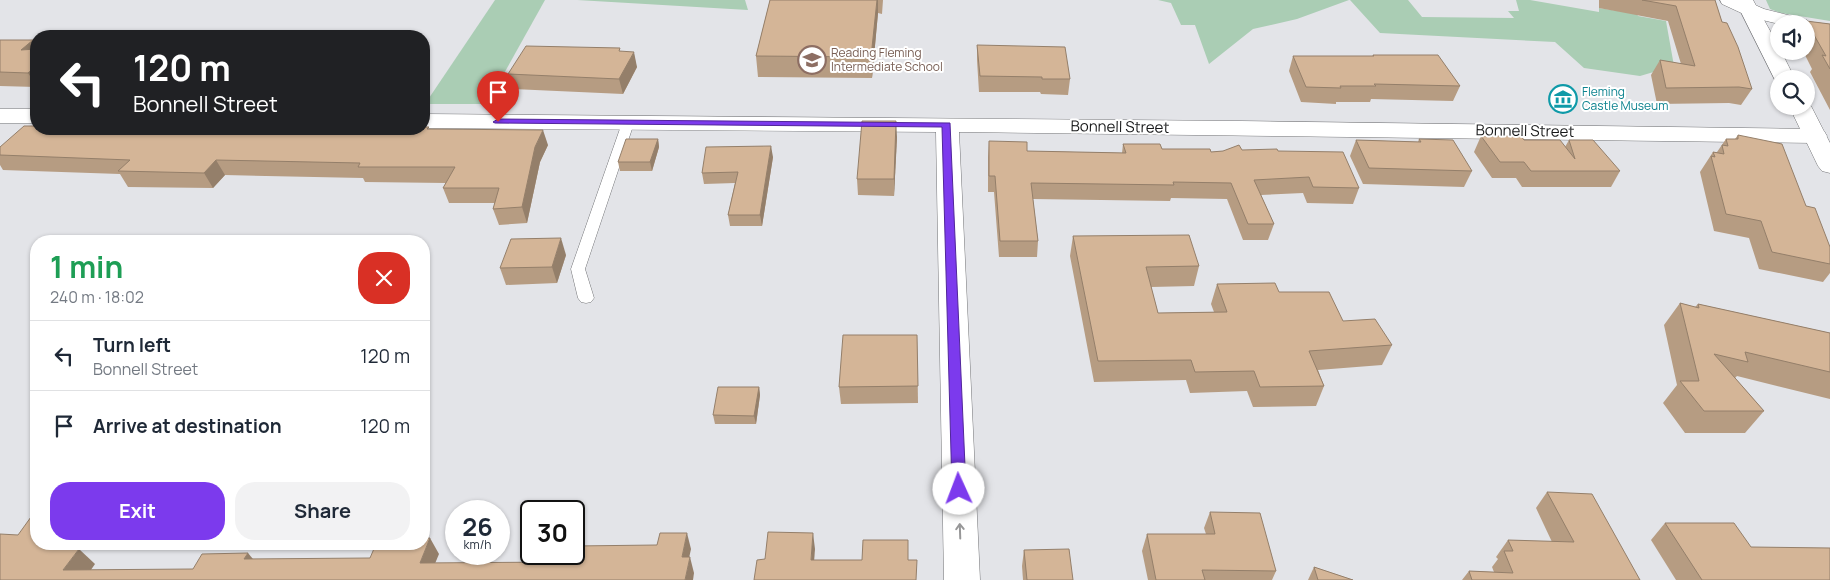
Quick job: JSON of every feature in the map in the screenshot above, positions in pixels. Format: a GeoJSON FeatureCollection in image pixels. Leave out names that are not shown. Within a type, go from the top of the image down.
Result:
{"type":"FeatureCollection","features":[{"type":"Feature","properties":{"kind":"street"},"geometry":{"type":"LineString","coordinates":[[1729,0],[1746,4],[1757,13],[1770,16]]}},
{"type":"Feature","properties":{"kind":"street"},"geometry":{"type":"LineString","coordinates":[[1746,4],[1780,70]]}},
{"type":"Feature","properties":{"kind":"street"},"geometry":{"type":"LineString","coordinates":[[1805,115],[1830,166]]}},
{"type":"Feature","properties":{"kind":"street"},"geometry":{"type":"LineString","coordinates":[[0,116],[30,116]]}},
{"type":"Feature","properties":{"kind":"street","name":"Bonnell Street"},"geometry":{"type":"LineString","coordinates":[[430,121],[947,125],[1816,136]]}},
{"type":"Feature","properties":{"kind":"street"},"geometry":{"type":"LineString","coordinates":[[947,125],[962,580]]}},
{"type":"Feature","properties":{"kind":"lane"},"geometry":{"type":"LineString","coordinates":[[586,298],[578,269],[628,123]]}},
{"type":"Feature","properties":{"kind":"green space"},"geometry":{"type":"Polygon","coordinates":[[[495,0],[545,0],[487,104],[430,104],[430,97],[495,0]]]}},
{"type":"Feature","properties":{"kind":"green space"},"geometry":{"type":"Polygon","coordinates":[[[577,0],[745,0],[748,10],[577,0]]]}},
{"type":"Feature","properties":{"kind":"green space"},"geometry":{"type":"Polygon","coordinates":[[[1158,0],[1349,0],[1297,19],[1253,29],[1209,64],[1195,25],[1181,25],[1171,3],[1158,0]]]}},
{"type":"Feature","properties":{"kind":"green space"},"geometry":{"type":"Polygon","coordinates":[[[1350,0],[1408,0],[1422,17],[1514,18],[1508,11],[1519,11],[1516,0],[1530,0],[1599,12],[1599,8],[1637,14],[1638,16],[1666,21],[1674,66],[1640,76],[1584,68],[1555,42],[1380,33],[1350,0]]]}},
{"type":"Feature","properties":{"kind":"green space"},"geometry":{"type":"Polygon","coordinates":[[[1766,0],[1830,0],[1830,21],[1815,19],[1815,15],[1793,15],[1770,9],[1766,0]]]}},
{"type":"Feature","properties":{"kind":"building","name":"Reading Fleming Intermediate School"},"geometry":{"type":"Polygon","coordinates":[[[770,0],[877,0],[871,57],[756,56],[770,0]]]}},
{"type":"Feature","properties":{"kind":"building"},"geometry":{"type":"Polygon","coordinates":[[[1642,0],[1715,0],[1722,22],[1727,23],[1738,47],[1752,89],[1739,87],[1666,88],[1660,60],[1695,66],[1676,6],[1642,0]]]}},
{"type":"Feature","properties":{"kind":"building"},"geometry":{"type":"Polygon","coordinates":[[[1815,22],[1830,24],[1830,69],[1822,55],[1826,56],[1815,37],[1815,22]]]}},
{"type":"Feature","properties":{"kind":"building"},"geometry":{"type":"Polygon","coordinates":[[[0,40],[30,40],[30,42],[21,50],[30,49],[30,71],[28,73],[0,72],[0,40]]]}},
{"type":"Feature","properties":{"kind":"building"},"geometry":{"type":"Polygon","coordinates":[[[977,45],[1065,47],[1070,79],[980,76],[977,45]]]}},
{"type":"Feature","properties":{"kind":"building"},"geometry":{"type":"Polygon","coordinates":[[[526,46],[620,48],[619,51],[634,52],[619,79],[508,74],[526,46]]]}},
{"type":"Feature","properties":{"kind":"building"},"geometry":{"type":"Polygon","coordinates":[[[1438,55],[1460,86],[1374,84],[1376,86],[1306,87],[1293,56],[1438,55]]]}},
{"type":"Feature","properties":{"kind":"building"},"geometry":{"type":"Polygon","coordinates":[[[862,121],[896,121],[894,179],[857,179],[862,121]]]}},
{"type":"Feature","properties":{"kind":"building"},"geometry":{"type":"Polygon","coordinates":[[[24,126],[30,126],[30,135],[430,135],[430,129],[543,130],[535,147],[522,207],[493,209],[499,188],[443,188],[455,167],[358,167],[360,163],[216,160],[204,173],[118,171],[130,160],[0,155],[0,147],[24,126]]]}},
{"type":"Feature","properties":{"kind":"building"},"geometry":{"type":"Polygon","coordinates":[[[1738,135],[1782,144],[1806,206],[1815,208],[1830,247],[1830,264],[1772,252],[1761,221],[1726,214],[1711,156],[1715,157],[1713,152],[1724,154],[1722,145],[1728,146],[1726,139],[1738,139],[1738,135]]]}},
{"type":"Feature","properties":{"kind":"building"},"geometry":{"type":"Polygon","coordinates":[[[1481,136],[1521,136],[1524,140],[1560,140],[1575,159],[1569,140],[1593,140],[1620,171],[1531,171],[1524,162],[1500,162],[1481,136]]]}},
{"type":"Feature","properties":{"kind":"building"},"geometry":{"type":"Polygon","coordinates":[[[626,139],[658,139],[650,162],[618,162],[626,139]]]}},
{"type":"Feature","properties":{"kind":"building"},"geometry":{"type":"Polygon","coordinates":[[[1419,139],[1453,140],[1472,171],[1369,168],[1356,140],[1421,142],[1419,139]]]}},
{"type":"Feature","properties":{"kind":"building"},"geometry":{"type":"Polygon","coordinates":[[[989,141],[1027,142],[1027,151],[1126,153],[1123,144],[1160,144],[1162,149],[1210,149],[1211,152],[1223,151],[1239,145],[1242,150],[1277,149],[1278,151],[1343,152],[1359,188],[1313,187],[1309,177],[1254,180],[1274,224],[1248,224],[1231,183],[1173,182],[1174,185],[1031,183],[1038,241],[1000,241],[995,176],[989,176],[989,141]]]}},
{"type":"Feature","properties":{"kind":"building"},"geometry":{"type":"Polygon","coordinates":[[[771,146],[760,215],[728,215],[738,172],[702,173],[706,147],[771,146]]]}},
{"type":"Feature","properties":{"kind":"building"},"geometry":{"type":"Polygon","coordinates":[[[1189,235],[1199,266],[1146,267],[1158,313],[1227,312],[1217,284],[1275,283],[1279,292],[1329,292],[1343,321],[1375,319],[1392,345],[1309,351],[1324,386],[1260,387],[1254,371],[1195,372],[1191,360],[1098,361],[1073,236],[1189,235]]]}},
{"type":"Feature","properties":{"kind":"building"},"geometry":{"type":"Polygon","coordinates":[[[561,238],[552,267],[500,268],[511,239],[561,238]]]}},
{"type":"Feature","properties":{"kind":"building"},"geometry":{"type":"Polygon","coordinates":[[[1680,303],[1699,308],[1698,304],[1830,333],[1830,372],[1745,352],[1748,362],[1714,354],[1764,411],[1704,411],[1680,381],[1699,381],[1680,303]]]}},
{"type":"Feature","properties":{"kind":"building"},"geometry":{"type":"Polygon","coordinates":[[[843,335],[917,335],[918,386],[839,387],[843,335]]]}},
{"type":"Feature","properties":{"kind":"building"},"geometry":{"type":"Polygon","coordinates":[[[718,387],[759,387],[754,416],[713,415],[718,387]]]}},
{"type":"Feature","properties":{"kind":"building"},"geometry":{"type":"Polygon","coordinates":[[[1547,492],[1592,494],[1640,580],[1472,580],[1469,571],[1513,573],[1504,551],[1513,551],[1508,540],[1574,542],[1547,492]]]}},
{"type":"Feature","properties":{"kind":"building"},"geometry":{"type":"Polygon","coordinates":[[[1210,512],[1260,513],[1276,571],[1202,570],[1205,580],[1156,580],[1147,534],[1215,534],[1210,512]]]}},
{"type":"Feature","properties":{"kind":"building"},"geometry":{"type":"Polygon","coordinates":[[[30,518],[30,550],[78,550],[63,570],[193,569],[202,554],[248,553],[244,559],[370,558],[373,550],[425,550],[420,563],[445,563],[445,565],[510,565],[510,562],[520,562],[520,565],[585,565],[585,546],[657,545],[660,533],[687,533],[682,557],[690,557],[685,580],[0,580],[0,534],[18,535],[30,518]]]}},
{"type":"Feature","properties":{"kind":"building"},"geometry":{"type":"Polygon","coordinates":[[[1665,523],[1734,523],[1751,547],[1830,548],[1830,580],[1702,580],[1665,523]]]}},
{"type":"Feature","properties":{"kind":"building"},"geometry":{"type":"Polygon","coordinates":[[[768,532],[813,533],[811,560],[862,560],[863,540],[908,540],[908,560],[917,560],[916,580],[754,580],[757,560],[765,559],[768,532]]]}},
{"type":"Feature","properties":{"kind":"building"},"geometry":{"type":"Polygon","coordinates":[[[1069,549],[1073,580],[1027,580],[1024,550],[1069,549]]]}},
{"type":"Feature","properties":{"kind":"building"},"geometry":{"type":"Polygon","coordinates":[[[1314,567],[1353,580],[1318,580],[1314,567]]]}},
{"type":"Feature","properties":{"kind":"place","name":"Reading Fleming Intermediate School"},"geometry":{"type":"Point","coordinates":[812,60]}},
{"type":"Feature","properties":{"kind":"place","name":"Fleming Castle Museum"},"geometry":{"type":"Point","coordinates":[1563,99]}},
{"type":"Feature","properties":{"kind":"route"},"geometry":{"type":"LineString","coordinates":[[498,122],[947,125],[959,489]]}}]}
